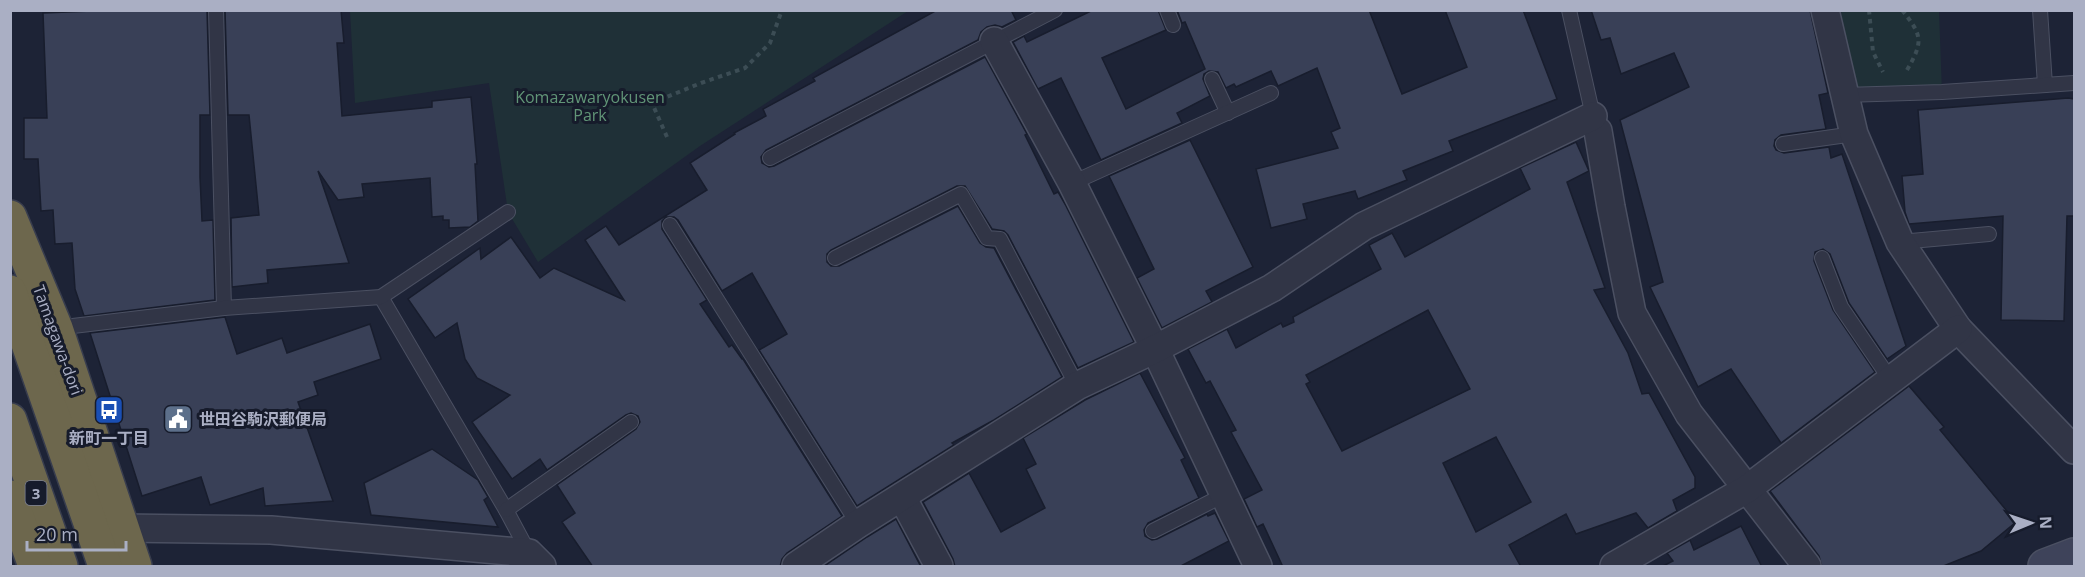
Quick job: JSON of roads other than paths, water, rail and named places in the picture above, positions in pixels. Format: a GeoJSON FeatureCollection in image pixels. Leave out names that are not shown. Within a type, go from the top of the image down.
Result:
{"type":"FeatureCollection","features":[{"type":"Feature","properties":{"kind":"highway","name":"Tamagawa-dori"},"geometry":{"type":"LineString","coordinates":[[10,217],[56,328],[135,567]]}},
{"type":"Feature","properties":{"kind":"highway"},"geometry":{"type":"LineString","coordinates":[[10,292],[105,567]]}},
{"type":"Feature","properties":{"kind":"highway","name":"3"},"geometry":{"type":"LineString","coordinates":[[10,420],[61,567]]}},
{"type":"Feature","properties":{"kind":"highway"},"geometry":{"type":"LineString","coordinates":[[10,497],[35,567]]}},
{"type":"Feature","properties":{"kind":"street"},"geometry":{"type":"LineString","coordinates":[[1826,10],[1854,134],[1900,242],[1958,329],[2074,450]]}},
{"type":"Feature","properties":{"kind":"street"},"geometry":{"type":"LineString","coordinates":[[994,41],[1072,183],[1155,349],[1258,567]]}},
{"type":"Feature","properties":{"kind":"street"},"geometry":{"type":"LineString","coordinates":[[796,567],[858,524],[1077,386],[1155,349],[1272,288],[1364,226],[1595,123],[1632,314],[1689,414],[1807,567]]}},
{"type":"Feature","properties":{"kind":"street"},"geometry":{"type":"LineString","coordinates":[[1614,567],[1747,489],[1958,329]]}},
{"type":"Feature","properties":{"kind":"street"},"geometry":{"type":"LineString","coordinates":[[902,498],[939,567]]}},
{"type":"Feature","properties":{"kind":"street"},"geometry":{"type":"LineString","coordinates":[[121,528],[271,530],[535,560]]}},
{"type":"Feature","properties":{"kind":"street"},"geometry":{"type":"LineString","coordinates":[[2045,567],[2074,555]]}},
{"type":"Feature","properties":{"kind":"lane"},"geometry":{"type":"LineString","coordinates":[[216,10],[224,308]]}},
{"type":"Feature","properties":{"kind":"lane"},"geometry":{"type":"LineString","coordinates":[[770,158],[1055,10]]}},
{"type":"Feature","properties":{"kind":"lane"},"geometry":{"type":"LineString","coordinates":[[1167,10],[1173,25]]}},
{"type":"Feature","properties":{"kind":"lane"},"geometry":{"type":"LineString","coordinates":[[1569,10],[1595,123]]}},
{"type":"Feature","properties":{"kind":"lane"},"geometry":{"type":"LineString","coordinates":[[2040,10],[2045,85]]}},
{"type":"Feature","properties":{"kind":"lane"},"geometry":{"type":"LineString","coordinates":[[1212,79],[1228,113]]}},
{"type":"Feature","properties":{"kind":"lane"},"geometry":{"type":"LineString","coordinates":[[1844,95],[1941,92],[2074,83]]}},
{"type":"Feature","properties":{"kind":"lane"},"geometry":{"type":"LineString","coordinates":[[1072,183],[1271,93]]}},
{"type":"Feature","properties":{"kind":"lane"},"geometry":{"type":"LineString","coordinates":[[1784,144],[1854,134]]}},
{"type":"Feature","properties":{"kind":"lane"},"geometry":{"type":"LineString","coordinates":[[835,258],[961,194],[987,238],[1000,239],[1077,386]]}},
{"type":"Feature","properties":{"kind":"lane"},"geometry":{"type":"LineString","coordinates":[[56,328],[224,308],[381,297],[508,212]]}},
{"type":"Feature","properties":{"kind":"lane"},"geometry":{"type":"LineString","coordinates":[[670,225],[858,524]]}},
{"type":"Feature","properties":{"kind":"lane"},"geometry":{"type":"LineString","coordinates":[[1900,242],[1989,234]]}},
{"type":"Feature","properties":{"kind":"lane"},"geometry":{"type":"LineString","coordinates":[[1822,258],[1841,307],[1890,379]]}},
{"type":"Feature","properties":{"kind":"lane"},"geometry":{"type":"LineString","coordinates":[[381,297],[535,560]]}},
{"type":"Feature","properties":{"kind":"lane"},"geometry":{"type":"LineString","coordinates":[[506,510],[631,422]]}},
{"type":"Feature","properties":{"kind":"lane"},"geometry":{"type":"LineString","coordinates":[[1153,531],[1224,495]]}},
{"type":"Feature","properties":{"kind":"place","name":"新町一丁目"},"geometry":{"type":"Point","coordinates":[109,410]}},
{"type":"Feature","properties":{"kind":"place","name":"世田谷駒沢郵便局"},"geometry":{"type":"Point","coordinates":[178,419]}},
{"type":"Feature","properties":{"kind":"park label","name":"Komazawaryokusen Park"},"geometry":{"type":"Point","coordinates":[590,106]}}]}
